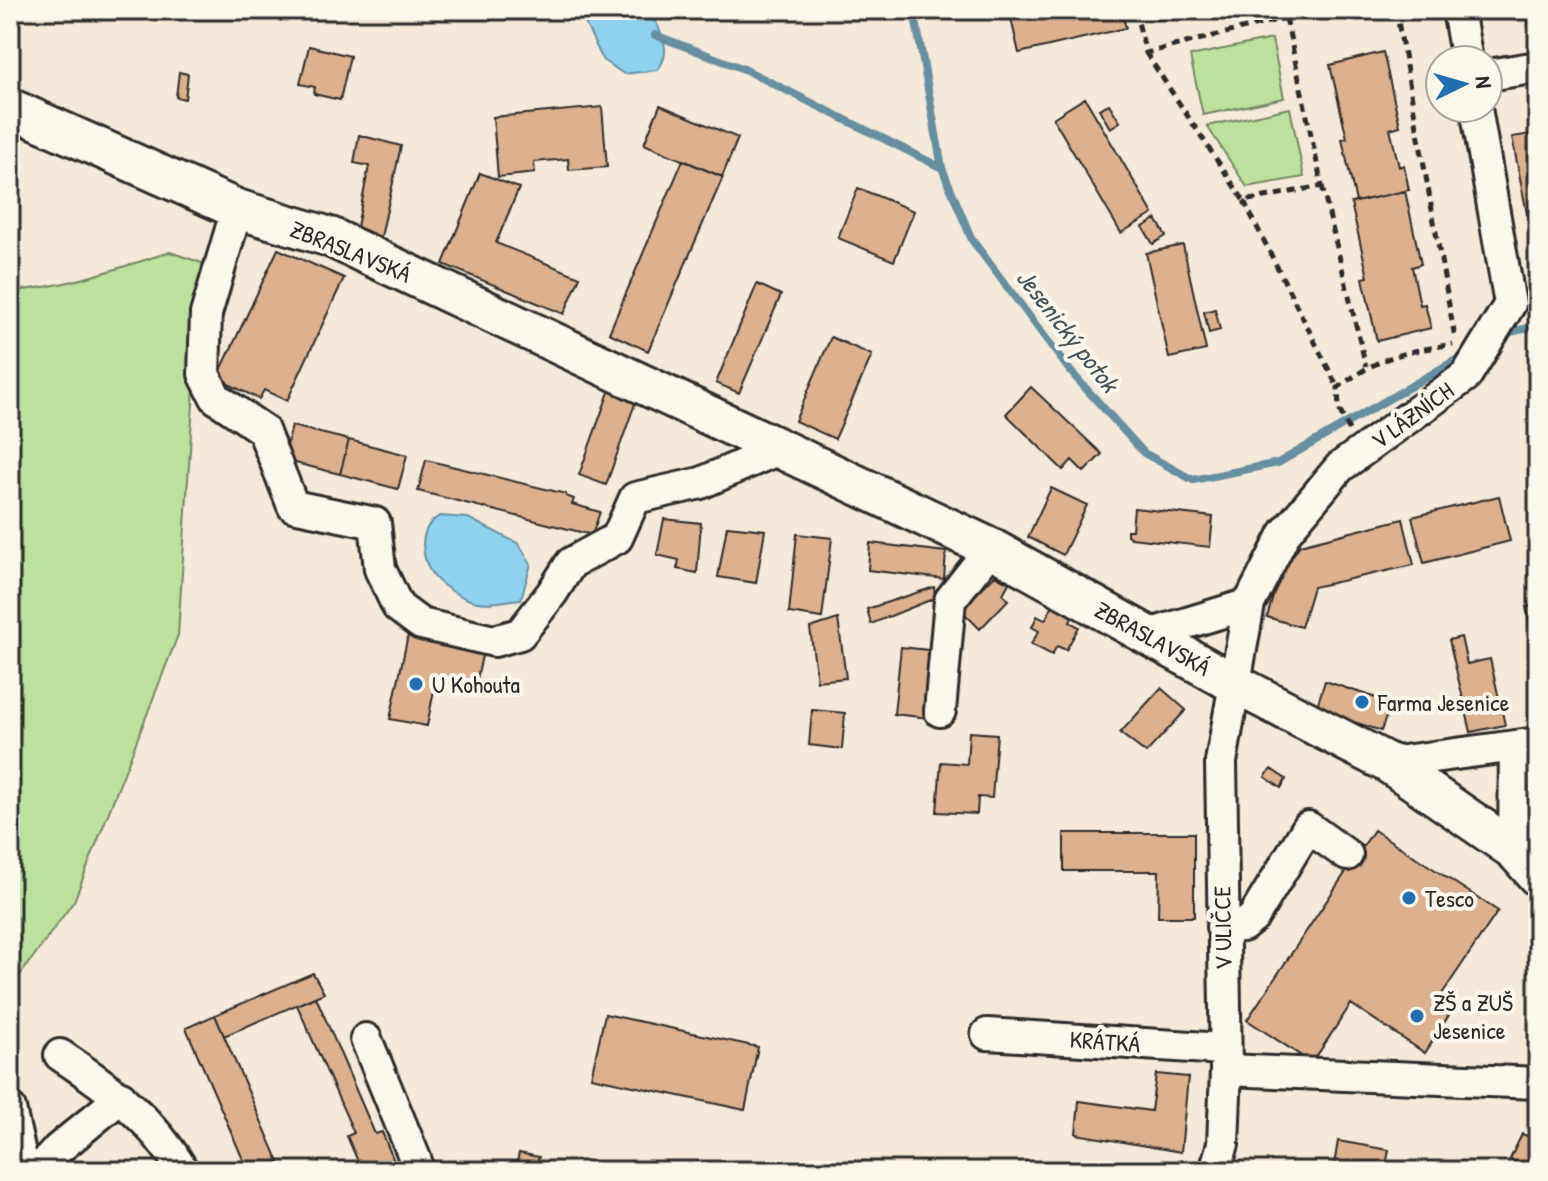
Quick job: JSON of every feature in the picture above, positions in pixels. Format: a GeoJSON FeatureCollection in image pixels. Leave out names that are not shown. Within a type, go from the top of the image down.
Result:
{"type":"FeatureCollection","features":[{"type":"Feature","properties":{"kind":"main road","name":"ZBRASLAVSKÁ"},"geometry":{"type":"LineString","coordinates":[[10,108],[237,209],[330,237],[991,548],[1237,685],[1388,763],[1526,864]]}},
{"type":"Feature","properties":{"kind":"street"},"geometry":{"type":"LineString","coordinates":[[1458,10],[1464,44]]}},
{"type":"Feature","properties":{"kind":"street"},"geometry":{"type":"LineString","coordinates":[[1504,72],[1538,67]]}},
{"type":"Feature","properties":{"kind":"street","name":"V LÁZNÍCH"},"geometry":{"type":"LineString","coordinates":[[1237,685],[1249,604],[1285,533],[1340,467],[1466,376],[1510,304],[1479,124]]}},
{"type":"Feature","properties":{"kind":"street"},"geometry":{"type":"LineString","coordinates":[[237,209],[206,314],[204,374],[216,398],[263,430],[293,506],[375,523],[380,569],[398,607],[421,624],[494,641],[520,634],[571,563],[617,538],[635,498],[701,483],[779,449]]}},
{"type":"Feature","properties":{"kind":"street"},"geometry":{"type":"LineString","coordinates":[[940,711],[950,600],[991,548]]}},
{"type":"Feature","properties":{"kind":"street"},"geometry":{"type":"LineString","coordinates":[[1148,635],[1249,604]]}},
{"type":"Feature","properties":{"kind":"street","name":"V ULIČCE"},"geometry":{"type":"LineString","coordinates":[[1215,1171],[1223,1144],[1225,1060],[1221,762],[1237,685]]}},
{"type":"Feature","properties":{"kind":"street"},"geometry":{"type":"LineString","coordinates":[[1388,763],[1526,744],[1526,864]]}},
{"type":"Feature","properties":{"kind":"street"},"geometry":{"type":"LineString","coordinates":[[1222,927],[1243,926],[1253,918],[1308,827],[1347,855]]}},
{"type":"Feature","properties":{"kind":"street","name":"KRÁTKÁ"},"geometry":{"type":"LineString","coordinates":[[987,1034],[1225,1060],[1538,1083]]}},
{"type":"Feature","properties":{"kind":"street"},"geometry":{"type":"LineString","coordinates":[[366,1039],[416,1161],[415,1171]]}},
{"type":"Feature","properties":{"kind":"street"},"geometry":{"type":"LineString","coordinates":[[60,1055],[121,1097],[171,1150],[183,1171]]}},
{"type":"Feature","properties":{"kind":"street"},"geometry":{"type":"LineString","coordinates":[[38,1171],[58,1149],[121,1097]]}},
{"type":"Feature","properties":{"kind":"street"},"geometry":{"type":"LineString","coordinates":[[10,1109],[24,1171]]}},
{"type":"Feature","properties":{"kind":"path"},"geometry":{"type":"LineString","coordinates":[[1135,10],[1146,53],[1244,201],[1338,388],[1339,409],[1348,430]]}},
{"type":"Feature","properties":{"kind":"path"},"geometry":{"type":"LineString","coordinates":[[1146,53],[1317,10]]}},
{"type":"Feature","properties":{"kind":"path"},"geometry":{"type":"LineString","coordinates":[[1396,10],[1456,343]]}},
{"type":"Feature","properties":{"kind":"path"},"geometry":{"type":"LineString","coordinates":[[1286,18],[1322,186],[1366,366]]}},
{"type":"Feature","properties":{"kind":"path"},"geometry":{"type":"LineString","coordinates":[[1244,201],[1322,186]]}},
{"type":"Feature","properties":{"kind":"path"},"geometry":{"type":"LineString","coordinates":[[1338,388],[1366,366],[1397,354],[1490,337]]}},
{"type":"Feature","properties":{"kind":"green space"},"geometry":{"type":"Polygon","coordinates":[[[1272,39],[1284,98],[1203,115],[1190,56],[1272,39]]]}},
{"type":"Feature","properties":{"kind":"green space"},"geometry":{"type":"Polygon","coordinates":[[[1290,108],[1304,177],[1247,187],[1207,126],[1290,108]]]}},
{"type":"Feature","properties":{"kind":"green space"},"geometry":{"type":"Polygon","coordinates":[[[170,252],[202,263],[178,635],[74,901],[10,989],[10,291],[71,282],[170,252]]]}},
{"type":"Feature","properties":{"kind":"water"},"geometry":{"type":"Polygon","coordinates":[[[582,10],[632,10],[656,22],[665,47],[664,59],[657,70],[624,74],[603,60],[582,10]]]}},
{"type":"Feature","properties":{"kind":"water"},"geometry":{"type":"Polygon","coordinates":[[[440,516],[468,518],[519,544],[531,564],[521,599],[477,602],[457,594],[438,581],[427,563],[423,540],[428,526],[440,516]]]}},
{"type":"Feature","properties":{"kind":"building"},"geometry":{"type":"Polygon","coordinates":[[[1009,10],[1121,10],[1126,28],[1019,53],[1009,10]]]}},
{"type":"Feature","properties":{"kind":"building"},"geometry":{"type":"Polygon","coordinates":[[[1154,10],[1196,10],[1156,20],[1154,10]]]}},
{"type":"Feature","properties":{"kind":"building"},"geometry":{"type":"Polygon","coordinates":[[[309,46],[350,56],[340,100],[314,94],[315,87],[300,84],[309,46]]]}},
{"type":"Feature","properties":{"kind":"building"},"geometry":{"type":"Polygon","coordinates":[[[1383,52],[1400,126],[1390,129],[1399,167],[1404,165],[1409,190],[1356,202],[1342,139],[1347,138],[1330,65],[1383,52]]]}},
{"type":"Feature","properties":{"kind":"building"},"geometry":{"type":"Polygon","coordinates":[[[179,72],[188,74],[185,99],[176,97],[179,72]]]}},
{"type":"Feature","properties":{"kind":"building"},"geometry":{"type":"Polygon","coordinates":[[[1085,98],[1153,214],[1121,233],[1053,118],[1085,98]]]}},
{"type":"Feature","properties":{"kind":"building"},"geometry":{"type":"Polygon","coordinates":[[[1109,104],[1120,122],[1110,128],[1099,109],[1109,104]]]}},
{"type":"Feature","properties":{"kind":"building"},"geometry":{"type":"Polygon","coordinates":[[[660,105],[738,138],[722,177],[644,144],[660,105]]]}},
{"type":"Feature","properties":{"kind":"building"},"geometry":{"type":"Polygon","coordinates":[[[602,107],[607,167],[569,170],[568,159],[534,162],[535,173],[498,177],[493,117],[602,107]]]}},
{"type":"Feature","properties":{"kind":"building"},"geometry":{"type":"Polygon","coordinates":[[[1538,133],[1538,212],[1527,214],[1512,137],[1538,133]]]}},
{"type":"Feature","properties":{"kind":"building"},"geometry":{"type":"Polygon","coordinates":[[[359,135],[401,146],[381,237],[357,227],[369,166],[354,163],[359,135]]]}},
{"type":"Feature","properties":{"kind":"building"},"geometry":{"type":"Polygon","coordinates":[[[683,160],[723,177],[648,351],[609,333],[683,160]]]}},
{"type":"Feature","properties":{"kind":"building"},"geometry":{"type":"Polygon","coordinates":[[[480,173],[519,188],[496,243],[580,277],[564,314],[443,264],[480,173]]]}},
{"type":"Feature","properties":{"kind":"building"},"geometry":{"type":"Polygon","coordinates":[[[858,188],[914,211],[894,261],[838,238],[858,188]]]}},
{"type":"Feature","properties":{"kind":"building"},"geometry":{"type":"Polygon","coordinates":[[[1405,191],[1421,264],[1412,267],[1420,305],[1425,304],[1431,328],[1377,341],[1363,278],[1368,277],[1351,203],[1405,191]]]}},
{"type":"Feature","properties":{"kind":"building"},"geometry":{"type":"Polygon","coordinates":[[[1156,219],[1166,236],[1153,244],[1143,227],[1156,219]]]}},
{"type":"Feature","properties":{"kind":"building"},"geometry":{"type":"Polygon","coordinates":[[[1183,245],[1206,350],[1169,358],[1146,253],[1183,245]]]}},
{"type":"Feature","properties":{"kind":"building"},"geometry":{"type":"Polygon","coordinates":[[[278,249],[344,278],[287,401],[264,390],[259,399],[220,380],[221,370],[278,249]]]}},
{"type":"Feature","properties":{"kind":"building"},"geometry":{"type":"Polygon","coordinates":[[[757,284],[781,295],[739,393],[716,383],[757,284]]]}},
{"type":"Feature","properties":{"kind":"building"},"geometry":{"type":"Polygon","coordinates":[[[1215,309],[1220,330],[1209,333],[1204,312],[1215,309]]]}},
{"type":"Feature","properties":{"kind":"building"},"geometry":{"type":"Polygon","coordinates":[[[831,337],[872,355],[835,439],[795,421],[831,337]]]}},
{"type":"Feature","properties":{"kind":"building"},"geometry":{"type":"Polygon","coordinates":[[[1031,387],[1102,454],[1084,472],[1072,460],[1063,470],[1006,414],[1031,387]]]}},
{"type":"Feature","properties":{"kind":"building"},"geometry":{"type":"Polygon","coordinates":[[[610,389],[637,398],[606,485],[579,475],[610,389]]]}},
{"type":"Feature","properties":{"kind":"building"},"geometry":{"type":"Polygon","coordinates":[[[292,426],[349,440],[340,474],[283,460],[292,426]]]}},
{"type":"Feature","properties":{"kind":"building"},"geometry":{"type":"Polygon","coordinates":[[[349,440],[407,455],[398,489],[340,474],[349,440]]]}},
{"type":"Feature","properties":{"kind":"building"},"geometry":{"type":"Polygon","coordinates":[[[426,460],[566,494],[574,499],[572,504],[600,512],[592,535],[418,491],[426,460]]]}},
{"type":"Feature","properties":{"kind":"building"},"geometry":{"type":"Polygon","coordinates":[[[1051,488],[1087,505],[1063,555],[1028,537],[1051,488]]]}},
{"type":"Feature","properties":{"kind":"building"},"geometry":{"type":"Polygon","coordinates":[[[1499,496],[1510,541],[1424,563],[1412,517],[1499,496]]]}},
{"type":"Feature","properties":{"kind":"building"},"geometry":{"type":"Polygon","coordinates":[[[1134,508],[1213,517],[1210,547],[1131,538],[1127,530],[1132,530],[1134,508]]]}},
{"type":"Feature","properties":{"kind":"building"},"geometry":{"type":"Polygon","coordinates":[[[664,519],[701,523],[697,573],[677,569],[679,560],[657,555],[664,519]]]}},
{"type":"Feature","properties":{"kind":"building"},"geometry":{"type":"Polygon","coordinates":[[[1403,519],[1414,565],[1313,587],[1301,627],[1267,617],[1279,576],[1300,545],[1403,519]]]}},
{"type":"Feature","properties":{"kind":"building"},"geometry":{"type":"Polygon","coordinates":[[[727,526],[765,530],[756,583],[718,577],[727,526]]]}},
{"type":"Feature","properties":{"kind":"building"},"geometry":{"type":"Polygon","coordinates":[[[797,534],[832,538],[822,618],[789,613],[797,534]]]}},
{"type":"Feature","properties":{"kind":"building"},"geometry":{"type":"Polygon","coordinates":[[[870,543],[946,552],[944,579],[868,570],[870,543]]]}},
{"type":"Feature","properties":{"kind":"building"},"geometry":{"type":"Polygon","coordinates":[[[995,575],[1009,583],[1003,594],[1008,600],[980,629],[961,610],[995,575]]]}},
{"type":"Feature","properties":{"kind":"building"},"geometry":{"type":"Polygon","coordinates":[[[934,587],[935,598],[871,624],[867,609],[934,587]]]}},
{"type":"Feature","properties":{"kind":"building"},"geometry":{"type":"Polygon","coordinates":[[[1053,605],[1073,616],[1070,622],[1079,627],[1066,650],[1057,646],[1052,655],[1031,644],[1039,631],[1032,627],[1037,616],[1045,620],[1053,605]]]}},
{"type":"Feature","properties":{"kind":"building"},"geometry":{"type":"Polygon","coordinates":[[[1538,605],[1538,658],[1526,607],[1538,605]]]}},
{"type":"Feature","properties":{"kind":"building"},"geometry":{"type":"Polygon","coordinates":[[[838,619],[846,678],[817,681],[810,628],[838,619]]]}},
{"type":"Feature","properties":{"kind":"building","name":"U Kohouta"},"geometry":{"type":"Polygon","coordinates":[[[408,635],[483,651],[475,688],[436,680],[427,726],[390,719],[408,635]]]}},
{"type":"Feature","properties":{"kind":"building"},"geometry":{"type":"Polygon","coordinates":[[[1461,637],[1467,664],[1490,659],[1505,725],[1471,732],[1449,640],[1461,637]]]}},
{"type":"Feature","properties":{"kind":"building"},"geometry":{"type":"Polygon","coordinates":[[[901,647],[937,651],[929,718],[894,714],[901,647]]]}},
{"type":"Feature","properties":{"kind":"building"},"geometry":{"type":"Polygon","coordinates":[[[1325,681],[1391,703],[1381,731],[1316,709],[1325,681]]]}},
{"type":"Feature","properties":{"kind":"building"},"geometry":{"type":"Polygon","coordinates":[[[1161,688],[1186,710],[1146,753],[1120,733],[1161,688]]]}},
{"type":"Feature","properties":{"kind":"building"},"geometry":{"type":"Polygon","coordinates":[[[812,710],[845,713],[842,749],[809,745],[812,710]]]}},
{"type":"Feature","properties":{"kind":"building"},"geometry":{"type":"Polygon","coordinates":[[[969,732],[997,734],[992,798],[978,797],[977,814],[937,812],[941,762],[967,764],[969,732]]]}},
{"type":"Feature","properties":{"kind":"building"},"geometry":{"type":"Polygon","coordinates":[[[1271,769],[1286,779],[1281,788],[1265,777],[1271,769]]]}},
{"type":"Feature","properties":{"kind":"building"},"geometry":{"type":"Polygon","coordinates":[[[1374,830],[1498,911],[1442,994],[1456,1004],[1425,1053],[1351,1004],[1312,1063],[1247,1020],[1374,830]]]}},
{"type":"Feature","properties":{"kind":"building"},"geometry":{"type":"Polygon","coordinates":[[[1064,833],[1194,833],[1194,917],[1158,917],[1159,871],[1064,871],[1064,833]]]}},
{"type":"Feature","properties":{"kind":"building"},"geometry":{"type":"Polygon","coordinates":[[[313,973],[324,993],[224,1036],[215,1015],[313,973]]]}},
{"type":"Feature","properties":{"kind":"building"},"geometry":{"type":"Polygon","coordinates":[[[316,997],[375,1134],[382,1132],[394,1161],[372,1171],[362,1171],[347,1136],[354,1133],[297,1005],[316,997]]]}},
{"type":"Feature","properties":{"kind":"building"},"geometry":{"type":"Polygon","coordinates":[[[605,1014],[758,1047],[745,1110],[591,1077],[605,1014]]]}},
{"type":"Feature","properties":{"kind":"building"},"geometry":{"type":"Polygon","coordinates":[[[215,1015],[283,1171],[248,1171],[186,1028],[215,1015]]]}},
{"type":"Feature","properties":{"kind":"building"},"geometry":{"type":"Polygon","coordinates":[[[1156,1074],[1188,1077],[1181,1152],[1076,1134],[1079,1101],[1151,1111],[1156,1074]]]}},
{"type":"Feature","properties":{"kind":"building"},"geometry":{"type":"Polygon","coordinates":[[[1537,1121],[1538,1171],[1516,1171],[1520,1164],[1510,1159],[1522,1134],[1530,1137],[1537,1121]]]}},
{"type":"Feature","properties":{"kind":"building"},"geometry":{"type":"Polygon","coordinates":[[[1338,1141],[1389,1150],[1385,1171],[1333,1171],[1338,1141]]]}},
{"type":"Feature","properties":{"kind":"building"},"geometry":{"type":"Polygon","coordinates":[[[519,1153],[539,1157],[535,1171],[515,1171],[519,1153]]]}},
{"type":"Feature","properties":{"kind":"building"},"geometry":{"type":"Polygon","coordinates":[[[445,1162],[482,1171],[442,1171],[445,1162]]]}},
{"type":"Feature","properties":{"kind":"waterway"},"geometry":{"type":"LineString","coordinates":[[914,10],[942,168]]}},
{"type":"Feature","properties":{"kind":"waterway","name":"Jesenický potok"},"geometry":{"type":"LineString","coordinates":[[655,35],[744,69],[942,168],[972,240],[1071,372],[1144,453],[1193,480],[1278,463],[1468,353]]}},
{"type":"Feature","properties":{"kind":"waterway","name":"Jesenický potok"},"geometry":{"type":"LineString","coordinates":[[1501,334],[1538,326]]}},
{"type":"Feature","properties":{"kind":"place","name":"U Kohouta"},"geometry":{"type":"Point","coordinates":[416,684]}},
{"type":"Feature","properties":{"kind":"place","name":"Farma Jesenice"},"geometry":{"type":"Point","coordinates":[1362,702]}},
{"type":"Feature","properties":{"kind":"place","name":"Tesco"},"geometry":{"type":"Point","coordinates":[1409,898]}},
{"type":"Feature","properties":{"kind":"place","name":"ZŠ a ZUŠ Jesenice"},"geometry":{"type":"Point","coordinates":[1417,1016]}}]}
